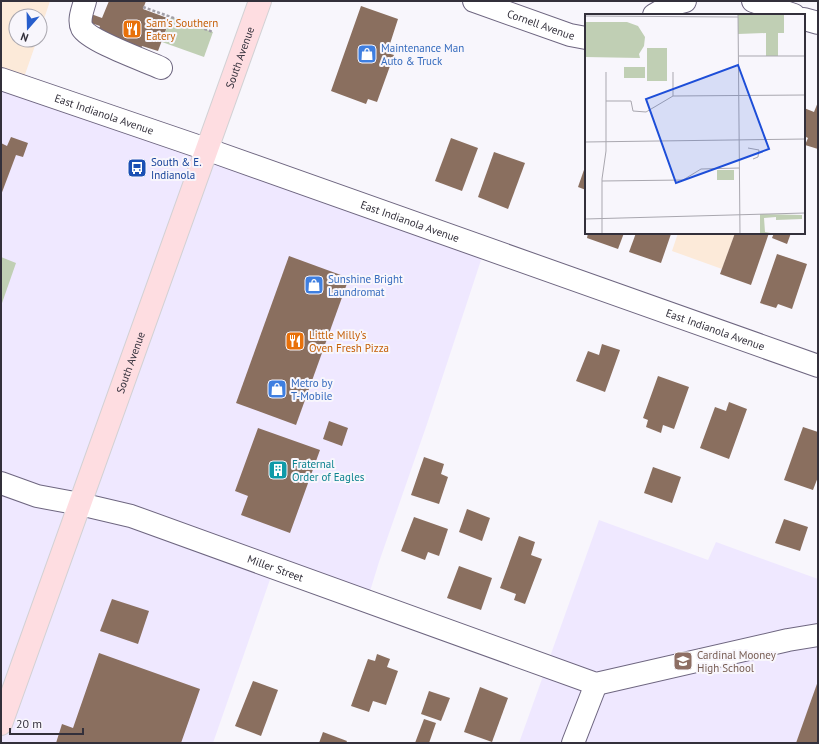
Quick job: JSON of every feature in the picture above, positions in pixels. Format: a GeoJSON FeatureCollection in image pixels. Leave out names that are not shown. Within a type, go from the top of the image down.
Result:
{"type":"FeatureCollection","features":[{"type":"Feature","properties":{"kind":"main road","name":"South Avenue"},"geometry":{"type":"LineString","coordinates":[[1,724],[260,1]]}},
{"type":"Feature","properties":{"kind":"street"},"geometry":{"type":"LineString","coordinates":[[85,1],[80,20],[82,28],[87,34],[102,43],[161,68]]}},
{"type":"Feature","properties":{"kind":"street","name":"Cornell Avenue"},"geometry":{"type":"LineString","coordinates":[[474,1],[570,35],[585,38]]}},
{"type":"Feature","properties":{"kind":"street"},"geometry":{"type":"LineString","coordinates":[[656,14],[673,4],[685,1]]}},
{"type":"Feature","properties":{"kind":"street"},"geometry":{"type":"LineString","coordinates":[[753,1],[791,14]]}},
{"type":"Feature","properties":{"kind":"street"},"geometry":{"type":"LineString","coordinates":[[805,19],[818,24]]}},
{"type":"Feature","properties":{"kind":"street","name":"East Indianola Avenue"},"geometry":{"type":"LineString","coordinates":[[1,80],[206,149],[818,366]]}},
{"type":"Feature","properties":{"kind":"street","name":"Miller Street"},"geometry":{"type":"LineString","coordinates":[[1,483],[37,496],[131,516],[596,684]]}},
{"type":"Feature","properties":{"kind":"street"},"geometry":{"type":"LineString","coordinates":[[574,743],[596,684],[788,640],[818,635]]}},
{"type":"Feature","properties":{"kind":"path"},"geometry":{"type":"LineString","coordinates":[[143,7],[213,32]]}},
{"type":"Feature","properties":{"kind":"shaded area"},"geometry":{"type":"Polygon","coordinates":[[[1,1],[50,1],[48,8],[8,8],[8,48],[34,48],[21,86],[1,79],[1,1]]]}},
{"type":"Feature","properties":{"kind":"shaded area"},"geometry":{"type":"Polygon","coordinates":[[[1,79],[485,248],[367,601],[274,568],[213,743],[1,743],[1,79]]]}},
{"type":"Feature","properties":{"kind":"shaded area"},"geometry":{"type":"Polygon","coordinates":[[[678,234],[735,234],[722,269],[672,251],[678,234]]]}},
{"type":"Feature","properties":{"kind":"shaded area","name":"Cardinal Mooney High School"},"geometry":{"type":"Polygon","coordinates":[[[599,520],[708,560],[716,542],[818,579],[818,743],[519,743],[599,520]]]}},
{"type":"Feature","properties":{"kind":"green space"},"geometry":{"type":"Polygon","coordinates":[[[171,17],[213,32],[204,57],[162,42],[171,17]]]}},
{"type":"Feature","properties":{"kind":"green space"},"geometry":{"type":"Polygon","coordinates":[[[1,257],[16,263],[1,306],[1,257]]]}},
{"type":"Feature","properties":{"kind":"building","name":"Sam's Southern Eatery"},"geometry":{"type":"Polygon","coordinates":[[[109,1],[146,1],[143,9],[170,19],[158,51],[142,46],[140,52],[97,33],[100,26],[88,22],[91,14],[102,18],[109,1]]]}},
{"type":"Feature","properties":{"kind":"building","name":"Maintenance Man Auto & Truck"},"geometry":{"type":"Polygon","coordinates":[[[361,6],[398,19],[387,53],[394,55],[377,102],[368,99],[366,104],[331,91],[361,6]]]}},
{"type":"Feature","properties":{"kind":"building"},"geometry":{"type":"Polygon","coordinates":[[[818,102],[818,149],[805,145],[808,138],[805,136],[805,108],[814,112],[818,102]]]}},
{"type":"Feature","properties":{"kind":"building"},"geometry":{"type":"Polygon","coordinates":[[[11,137],[28,143],[23,157],[16,155],[1,195],[1,143],[7,146],[11,137]]]}},
{"type":"Feature","properties":{"kind":"building"},"geometry":{"type":"Polygon","coordinates":[[[451,138],[478,148],[462,191],[435,181],[451,138]]]}},
{"type":"Feature","properties":{"kind":"building"},"geometry":{"type":"Polygon","coordinates":[[[494,152],[525,163],[508,209],[478,197],[494,152]]]}},
{"type":"Feature","properties":{"kind":"building"},"geometry":{"type":"Polygon","coordinates":[[[585,167],[585,190],[578,187],[585,167]]]}},
{"type":"Feature","properties":{"kind":"building"},"geometry":{"type":"Polygon","coordinates":[[[588,234],[624,234],[618,249],[587,238],[588,234]]]}},
{"type":"Feature","properties":{"kind":"building"},"geometry":{"type":"Polygon","coordinates":[[[636,234],[671,234],[661,263],[629,252],[636,234]]]}},
{"type":"Feature","properties":{"kind":"building"},"geometry":{"type":"Polygon","coordinates":[[[735,234],[769,234],[751,285],[720,274],[735,234]]]}},
{"type":"Feature","properties":{"kind":"building"},"geometry":{"type":"Polygon","coordinates":[[[774,234],[791,234],[787,244],[772,238],[774,234]]]}},
{"type":"Feature","properties":{"kind":"building"},"geometry":{"type":"Polygon","coordinates":[[[777,254],[807,264],[792,309],[778,304],[776,308],[760,303],[777,254]]]}},
{"type":"Feature","properties":{"kind":"building"},"geometry":{"type":"Polygon","coordinates":[[[289,256],[349,278],[296,425],[236,403],[289,256]]]}},
{"type":"Feature","properties":{"kind":"building"},"geometry":{"type":"Polygon","coordinates":[[[602,344],[620,350],[605,392],[576,381],[588,351],[599,355],[602,344]]]}},
{"type":"Feature","properties":{"kind":"building"},"geometry":{"type":"Polygon","coordinates":[[[658,376],[689,387],[674,429],[663,425],[661,433],[646,427],[648,420],[643,418],[658,376]]]}},
{"type":"Feature","properties":{"kind":"building"},"geometry":{"type":"Polygon","coordinates":[[[729,402],[747,409],[729,459],[700,448],[715,407],[726,411],[729,402]]]}},
{"type":"Feature","properties":{"kind":"building"},"geometry":{"type":"Polygon","coordinates":[[[329,421],[348,428],[342,446],[323,439],[329,421]]]}},
{"type":"Feature","properties":{"kind":"building"},"geometry":{"type":"Polygon","coordinates":[[[803,427],[818,432],[818,477],[813,490],[784,480],[803,427]]]}},
{"type":"Feature","properties":{"kind":"building","name":"Fraternal Order of Eagles"},"geometry":{"type":"Polygon","coordinates":[[[258,428],[320,450],[290,533],[241,515],[248,496],[235,491],[258,428]]]}},
{"type":"Feature","properties":{"kind":"building"},"geometry":{"type":"Polygon","coordinates":[[[424,457],[444,464],[441,474],[448,477],[439,504],[411,495],[424,457]]]}},
{"type":"Feature","properties":{"kind":"building"},"geometry":{"type":"Polygon","coordinates":[[[653,467],[681,477],[672,503],[644,493],[653,467]]]}},
{"type":"Feature","properties":{"kind":"building"},"geometry":{"type":"Polygon","coordinates":[[[467,509],[490,518],[482,541],[459,532],[467,509]]]}},
{"type":"Feature","properties":{"kind":"building"},"geometry":{"type":"Polygon","coordinates":[[[414,517],[448,529],[439,556],[428,552],[425,560],[401,551],[414,517]]]}},
{"type":"Feature","properties":{"kind":"building"},"geometry":{"type":"Polygon","coordinates":[[[784,519],[808,527],[800,551],[775,543],[784,519]]]}},
{"type":"Feature","properties":{"kind":"building"},"geometry":{"type":"Polygon","coordinates":[[[519,536],[535,542],[531,555],[542,559],[525,604],[514,600],[516,594],[500,588],[519,536]]]}},
{"type":"Feature","properties":{"kind":"building"},"geometry":{"type":"Polygon","coordinates":[[[459,566],[492,578],[481,610],[447,598],[459,566]]]}},
{"type":"Feature","properties":{"kind":"building"},"geometry":{"type":"Polygon","coordinates":[[[112,599],[149,611],[138,644],[100,631],[112,599]]]}},
{"type":"Feature","properties":{"kind":"building"},"geometry":{"type":"Polygon","coordinates":[[[99,653],[200,689],[181,743],[56,743],[62,724],[73,728],[99,653]]]}},
{"type":"Feature","properties":{"kind":"building"},"geometry":{"type":"Polygon","coordinates":[[[377,654],[390,659],[387,667],[398,671],[386,705],[373,701],[369,712],[351,706],[368,659],[375,661],[377,654]]]}},
{"type":"Feature","properties":{"kind":"building"},"geometry":{"type":"Polygon","coordinates":[[[253,681],[278,690],[261,736],[235,726],[253,681]]]}},
{"type":"Feature","properties":{"kind":"building"},"geometry":{"type":"Polygon","coordinates":[[[818,681],[818,743],[796,743],[818,681]]]}},
{"type":"Feature","properties":{"kind":"building"},"geometry":{"type":"Polygon","coordinates":[[[480,687],[508,698],[492,742],[464,732],[480,687]]]}},
{"type":"Feature","properties":{"kind":"building"},"geometry":{"type":"Polygon","coordinates":[[[429,691],[450,698],[441,721],[421,714],[429,691]]]}},
{"type":"Feature","properties":{"kind":"building"},"geometry":{"type":"Polygon","coordinates":[[[424,719],[436,723],[429,743],[415,743],[424,719]]]}},
{"type":"Feature","properties":{"kind":"building"},"geometry":{"type":"Polygon","coordinates":[[[323,732],[347,741],[346,743],[319,743],[323,732]]]}},
{"type":"Feature","properties":{"kind":"place","name":"Sam's Southern Eatery"},"geometry":{"type":"Point","coordinates":[132,29]}},
{"type":"Feature","properties":{"kind":"place","name":"Maintenance Man Auto & Truck"},"geometry":{"type":"Point","coordinates":[367,54]}},
{"type":"Feature","properties":{"kind":"place","name":"South & E. Indianola"},"geometry":{"type":"Point","coordinates":[137,168]}},
{"type":"Feature","properties":{"kind":"place","name":"Sunshine Bright Laundromat"},"geometry":{"type":"Point","coordinates":[314,285]}},
{"type":"Feature","properties":{"kind":"place","name":"Little Milly's Oven Fresh Pizza"},"geometry":{"type":"Point","coordinates":[295,341]}},
{"type":"Feature","properties":{"kind":"place","name":"Metro by T-Mobile"},"geometry":{"type":"Point","coordinates":[277,389]}},
{"type":"Feature","properties":{"kind":"place","name":"Fraternal Order of Eagles"},"geometry":{"type":"Point","coordinates":[278,470]}},
{"type":"Feature","properties":{"kind":"place","name":"Cardinal Mooney High School"},"geometry":{"type":"Point","coordinates":[683,661]}}]}
